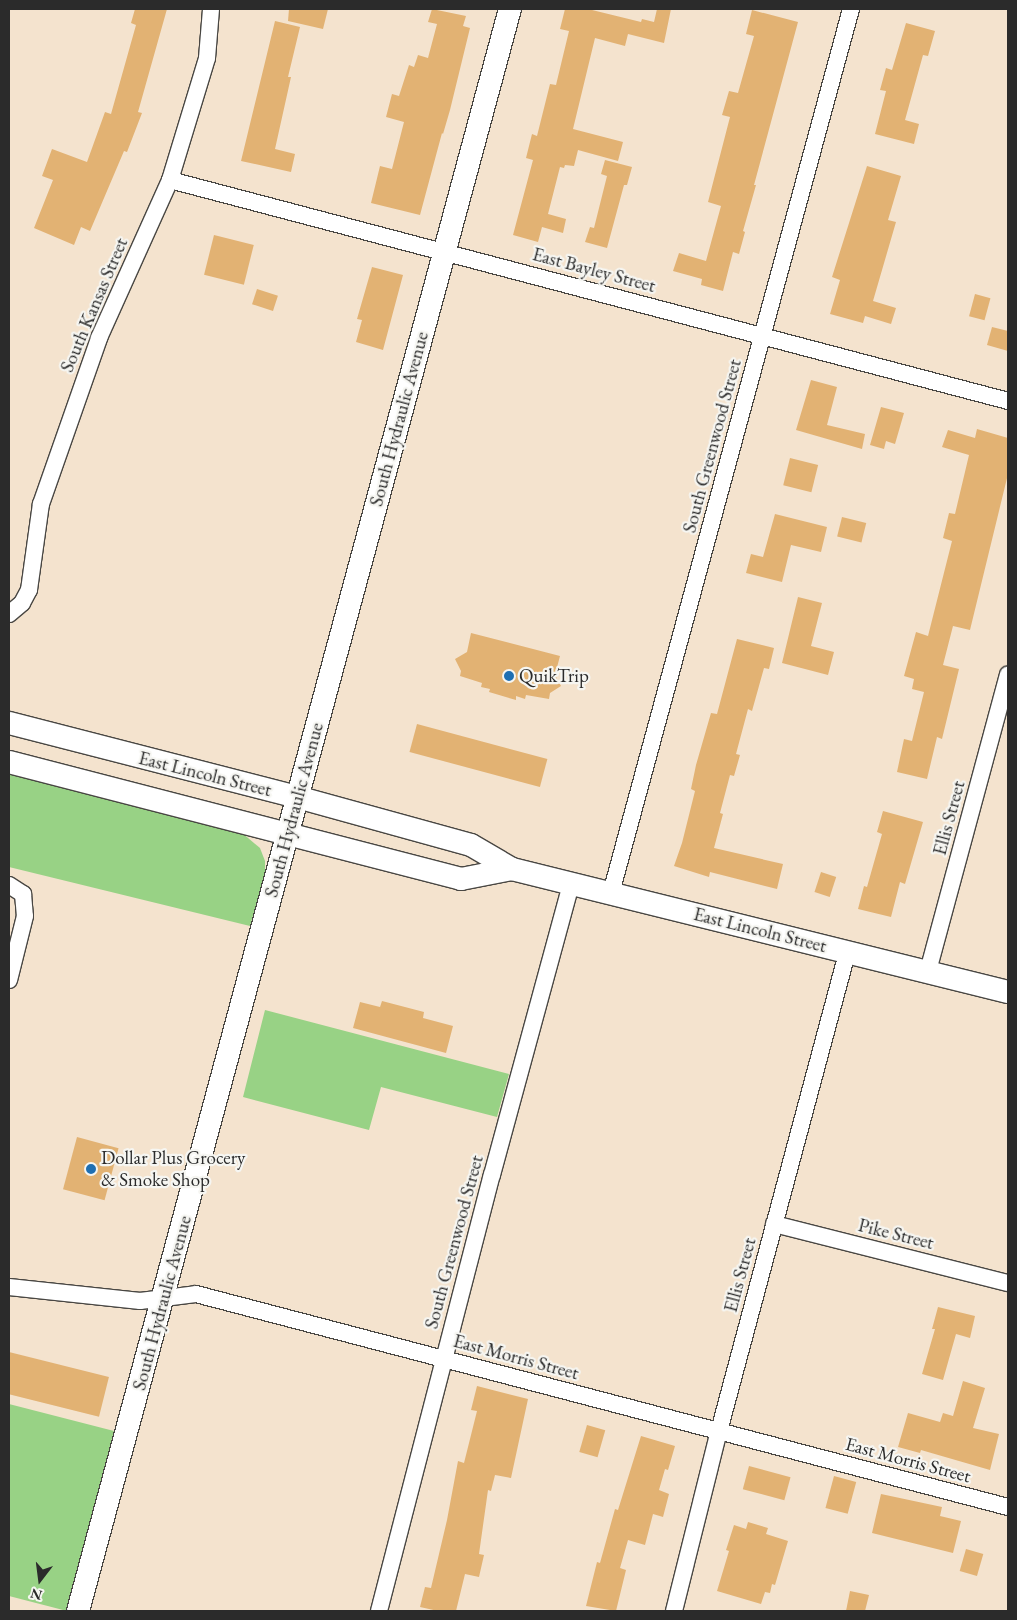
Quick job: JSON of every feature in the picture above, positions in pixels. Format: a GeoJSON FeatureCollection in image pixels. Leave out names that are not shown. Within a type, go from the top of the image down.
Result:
{"type":"FeatureCollection","features":[{"type":"Feature","properties":{"kind":"street","name":"South Kansas Street"},"geometry":{"type":"LineString","coordinates":[[10,614],[22,603],[29,590],[41,504],[99,338],[170,180],[207,58],[211,9]]}},
{"type":"Feature","properties":{"kind":"street","name":"South Hydraulic Avenue"},"geometry":{"type":"LineString","coordinates":[[78,1611],[164,1298],[510,9]]}},
{"type":"Feature","properties":{"kind":"street","name":"South Greenwood Street"},"geometry":{"type":"LineString","coordinates":[[611,893],[851,9]]}},
{"type":"Feature","properties":{"kind":"street","name":"East Bayley Street"},"geometry":{"type":"LineString","coordinates":[[170,180],[1008,401]]}},
{"type":"Feature","properties":{"kind":"street","name":"Ellis Street"},"geometry":{"type":"LineString","coordinates":[[928,972],[1008,675]]}},
{"type":"Feature","properties":{"kind":"street","name":"East Lincoln Street"},"geometry":{"type":"LineString","coordinates":[[9,723],[471,845],[512,869],[1008,992]]}},
{"type":"Feature","properties":{"kind":"street","name":"East Lincoln Street"},"geometry":{"type":"LineString","coordinates":[[9,762],[461,879],[512,869]]}},
{"type":"Feature","properties":{"kind":"street","name":"South Greenwood Street"},"geometry":{"type":"LineString","coordinates":[[379,1611],[444,1359],[571,884]]}},
{"type":"Feature","properties":{"kind":"street"},"geometry":{"type":"LineString","coordinates":[[9,980],[25,916],[16,890]]}},
{"type":"Feature","properties":{"kind":"street","name":"Ellis Street"},"geometry":{"type":"LineString","coordinates":[[674,1611],[719,1431],[848,951]]}},
{"type":"Feature","properties":{"kind":"street","name":"Pike Street"},"geometry":{"type":"LineString","coordinates":[[774,1224],[1008,1283]]}},
{"type":"Feature","properties":{"kind":"street","name":"East Morris Street"},"geometry":{"type":"LineString","coordinates":[[9,1287],[140,1301],[196,1294],[1008,1507]]}},
{"type":"Feature","properties":{"kind":"green space"},"geometry":{"type":"Polygon","coordinates":[[[9,774],[241,832],[260,848],[265,861],[265,875],[250,926],[9,867],[9,774]]]}},
{"type":"Feature","properties":{"kind":"green space"},"geometry":{"type":"Polygon","coordinates":[[[265,1010],[509,1074],[497,1117],[381,1087],[369,1130],[243,1097],[265,1010]]]}},
{"type":"Feature","properties":{"kind":"green space"},"geometry":{"type":"Polygon","coordinates":[[[9,1404],[114,1431],[67,1611],[9,1596],[9,1404]]]}},
{"type":"Feature","properties":{"kind":"building"},"geometry":{"type":"Polygon","coordinates":[[[135,9],[167,9],[138,112],[142,113],[127,152],[124,151],[90,231],[81,227],[74,245],[34,228],[53,180],[42,176],[52,149],[87,162],[105,112],[111,114],[136,25],[131,23],[135,9]]]}},
{"type":"Feature","properties":{"kind":"building"},"geometry":{"type":"Polygon","coordinates":[[[289,9],[328,9],[323,29],[288,21],[289,9]]]}},
{"type":"Feature","properties":{"kind":"building"},"geometry":{"type":"Polygon","coordinates":[[[432,9],[466,16],[463,26],[470,28],[450,110],[420,215],[371,203],[380,166],[392,169],[404,122],[386,117],[392,94],[399,96],[409,65],[414,67],[418,55],[428,58],[437,24],[428,22],[432,9]]]}},
{"type":"Feature","properties":{"kind":"building"},"geometry":{"type":"Polygon","coordinates":[[[565,9],[588,9],[641,22],[642,19],[654,22],[657,9],[671,9],[664,43],[628,34],[625,46],[595,38],[573,129],[623,142],[618,161],[578,150],[574,166],[565,165],[564,168],[560,167],[548,214],[566,219],[563,233],[542,227],[538,242],[513,235],[533,160],[526,158],[532,134],[537,136],[550,84],[556,85],[569,31],[560,29],[565,9]]]}},
{"type":"Feature","properties":{"kind":"building"},"geometry":{"type":"Polygon","coordinates":[[[752,10],[798,22],[754,185],[756,185],[743,231],[745,232],[739,254],[733,252],[723,291],[701,285],[702,279],[673,271],[679,253],[706,261],[721,206],[708,202],[730,117],[722,115],[729,91],[738,93],[754,36],[746,34],[752,10]]]}},
{"type":"Feature","properties":{"kind":"building"},"geometry":{"type":"Polygon","coordinates":[[[275,21],[300,27],[288,77],[291,77],[275,149],[295,154],[291,172],[241,161],[275,21]]]}},
{"type":"Feature","properties":{"kind":"building"},"geometry":{"type":"Polygon","coordinates":[[[906,23],[935,31],[928,56],[923,55],[905,120],[919,124],[914,144],[875,134],[886,91],[880,90],[886,68],[892,70],[906,23]]]}},
{"type":"Feature","properties":{"kind":"building"},"geometry":{"type":"Polygon","coordinates":[[[605,160],[632,167],[627,185],[624,185],[607,248],[585,242],[590,227],[594,228],[607,176],[601,174],[605,160]]]}},
{"type":"Feature","properties":{"kind":"building"},"geometry":{"type":"Polygon","coordinates":[[[867,166],[901,176],[888,220],[896,222],[873,301],[896,308],[891,324],[865,316],[863,323],[830,314],[840,280],[832,277],[867,166]]]}},
{"type":"Feature","properties":{"kind":"building"},"geometry":{"type":"Polygon","coordinates":[[[214,235],[254,245],[244,285],[204,275],[214,235]]]}},
{"type":"Feature","properties":{"kind":"building"},"geometry":{"type":"Polygon","coordinates":[[[372,267],[403,275],[383,350],[356,342],[362,320],[357,319],[372,267]]]}},
{"type":"Feature","properties":{"kind":"building"},"geometry":{"type":"Polygon","coordinates":[[[257,289],[278,296],[273,311],[252,304],[257,289]]]}},
{"type":"Feature","properties":{"kind":"building"},"geometry":{"type":"Polygon","coordinates":[[[975,294],[990,298],[985,320],[969,316],[975,294]]]}},
{"type":"Feature","properties":{"kind":"building"},"geometry":{"type":"Polygon","coordinates":[[[992,327],[1008,331],[1008,351],[987,345],[992,327]]]}},
{"type":"Feature","properties":{"kind":"building"},"geometry":{"type":"Polygon","coordinates":[[[811,380],[837,387],[827,425],[865,434],[862,449],[796,430],[811,380]]]}},
{"type":"Feature","properties":{"kind":"building"},"geometry":{"type":"Polygon","coordinates":[[[881,407],[904,413],[895,444],[886,441],[884,449],[870,445],[881,407]]]}},
{"type":"Feature","properties":{"kind":"building"},"geometry":{"type":"Polygon","coordinates":[[[977,429],[1008,438],[1008,474],[970,630],[953,626],[943,665],[959,669],[942,739],[937,737],[927,779],[897,772],[904,739],[912,741],[924,692],[912,689],[914,679],[904,676],[916,632],[928,636],[952,541],[943,538],[949,513],[955,514],[969,455],[942,447],[948,430],[975,438],[977,429]]]}},
{"type":"Feature","properties":{"kind":"building"},"geometry":{"type":"Polygon","coordinates":[[[790,458],[818,465],[811,492],[783,485],[790,458]]]}},
{"type":"Feature","properties":{"kind":"building"},"geometry":{"type":"Polygon","coordinates":[[[775,514],[827,527],[821,552],[791,545],[782,582],[746,573],[751,554],[763,557],[775,514]]]}},
{"type":"Feature","properties":{"kind":"building"},"geometry":{"type":"Polygon","coordinates":[[[842,517],[866,523],[861,542],[837,536],[842,517]]]}},
{"type":"Feature","properties":{"kind":"building"},"geometry":{"type":"Polygon","coordinates":[[[798,597],[822,603],[811,646],[834,652],[828,675],[782,663],[798,597]]]}},
{"type":"Feature","properties":{"kind":"building"},"geometry":{"type":"Polygon","coordinates":[[[471,633],[560,656],[555,675],[561,686],[550,693],[549,699],[526,695],[525,699],[516,696],[516,700],[489,692],[490,689],[481,687],[482,683],[460,676],[461,671],[455,659],[467,652],[471,633]]]}},
{"type":"Feature","properties":{"kind":"building"},"geometry":{"type":"Polygon","coordinates":[[[737,639],[774,648],[769,669],[764,668],[752,711],[748,709],[736,754],[740,755],[734,776],[730,775],[720,813],[723,814],[714,848],[783,864],[777,889],[710,872],[709,877],[674,866],[682,843],[695,791],[691,789],[696,765],[711,713],[717,714],[737,639]]]}},
{"type":"Feature","properties":{"kind":"building"},"geometry":{"type":"Polygon","coordinates":[[[417,724],[547,759],[540,787],[409,752],[417,724]]]}},
{"type":"Feature","properties":{"kind":"building"},"geometry":{"type":"Polygon","coordinates":[[[883,811],[923,822],[905,884],[900,882],[891,917],[858,909],[864,886],[867,887],[882,834],[877,832],[883,811]]]}},
{"type":"Feature","properties":{"kind":"building"},"geometry":{"type":"Polygon","coordinates":[[[821,872],[836,877],[830,897],[815,892],[821,872]]]}},
{"type":"Feature","properties":{"kind":"building"},"geometry":{"type":"Polygon","coordinates":[[[382,1001],[424,1012],[423,1018],[453,1026],[446,1053],[353,1028],[360,1002],[380,1007],[382,1001]]]}},
{"type":"Feature","properties":{"kind":"building"},"geometry":{"type":"Polygon","coordinates":[[[77,1137],[119,1148],[105,1200],[63,1189],[77,1137]]]}},
{"type":"Feature","properties":{"kind":"building"},"geometry":{"type":"Polygon","coordinates":[[[938,1307],[975,1316],[970,1338],[956,1334],[943,1380],[922,1374],[935,1329],[932,1329],[938,1307]]]}},
{"type":"Feature","properties":{"kind":"building"},"geometry":{"type":"Polygon","coordinates":[[[9,1352],[109,1377],[99,1417],[9,1394],[9,1352]]]}},
{"type":"Feature","properties":{"kind":"building"},"geometry":{"type":"Polygon","coordinates":[[[963,1381],[985,1388],[973,1428],[999,1434],[990,1470],[921,1450],[920,1453],[898,1447],[908,1413],[940,1422],[943,1413],[953,1416],[963,1381]]]}},
{"type":"Feature","properties":{"kind":"building"},"geometry":{"type":"Polygon","coordinates":[[[477,1386],[528,1399],[511,1478],[495,1475],[491,1491],[488,1490],[479,1554],[484,1555],[479,1577],[465,1574],[456,1611],[438,1611],[420,1607],[425,1587],[431,1588],[447,1520],[458,1461],[464,1463],[477,1411],[471,1410],[477,1386]]]}},
{"type":"Feature","properties":{"kind":"building"},"geometry":{"type":"Polygon","coordinates":[[[587,1425],[605,1430],[598,1457],[579,1452],[587,1425]]]}},
{"type":"Feature","properties":{"kind":"building"},"geometry":{"type":"Polygon","coordinates":[[[641,1436],[675,1446],[668,1470],[665,1469],[659,1490],[669,1494],[663,1517],[653,1514],[645,1545],[628,1540],[620,1568],[626,1570],[616,1611],[586,1606],[597,1562],[600,1563],[615,1509],[618,1510],[641,1436]]]}},
{"type":"Feature","properties":{"kind":"building"},"geometry":{"type":"Polygon","coordinates":[[[749,1466],[791,1477],[784,1500],[743,1489],[749,1466]]]}},
{"type":"Feature","properties":{"kind":"building"},"geometry":{"type":"Polygon","coordinates":[[[834,1476],[856,1482],[848,1514],[825,1508],[834,1476]]]}},
{"type":"Feature","properties":{"kind":"building"},"geometry":{"type":"Polygon","coordinates":[[[881,1494],[942,1507],[940,1516],[961,1521],[953,1553],[872,1533],[881,1494]]]}},
{"type":"Feature","properties":{"kind":"building"},"geometry":{"type":"Polygon","coordinates":[[[748,1522],[768,1528],[766,1534],[788,1541],[775,1585],[772,1584],[770,1593],[765,1592],[761,1604],[717,1591],[729,1551],[726,1550],[734,1525],[746,1529],[748,1522]]]}},
{"type":"Feature","properties":{"kind":"building"},"geometry":{"type":"Polygon","coordinates":[[[966,1549],[983,1554],[977,1576],[960,1571],[966,1549]]]}},
{"type":"Feature","properties":{"kind":"building"},"geometry":{"type":"Polygon","coordinates":[[[850,1591],[869,1595],[865,1611],[846,1611],[850,1591]]]}},
{"type":"Feature","properties":{"kind":"place","name":"QuikTrip"},"geometry":{"type":"Point","coordinates":[509,676]}},
{"type":"Feature","properties":{"kind":"place","name":"Dollar Plus Grocery & Smoke Shop"},"geometry":{"type":"Point","coordinates":[91,1169]}}]}
